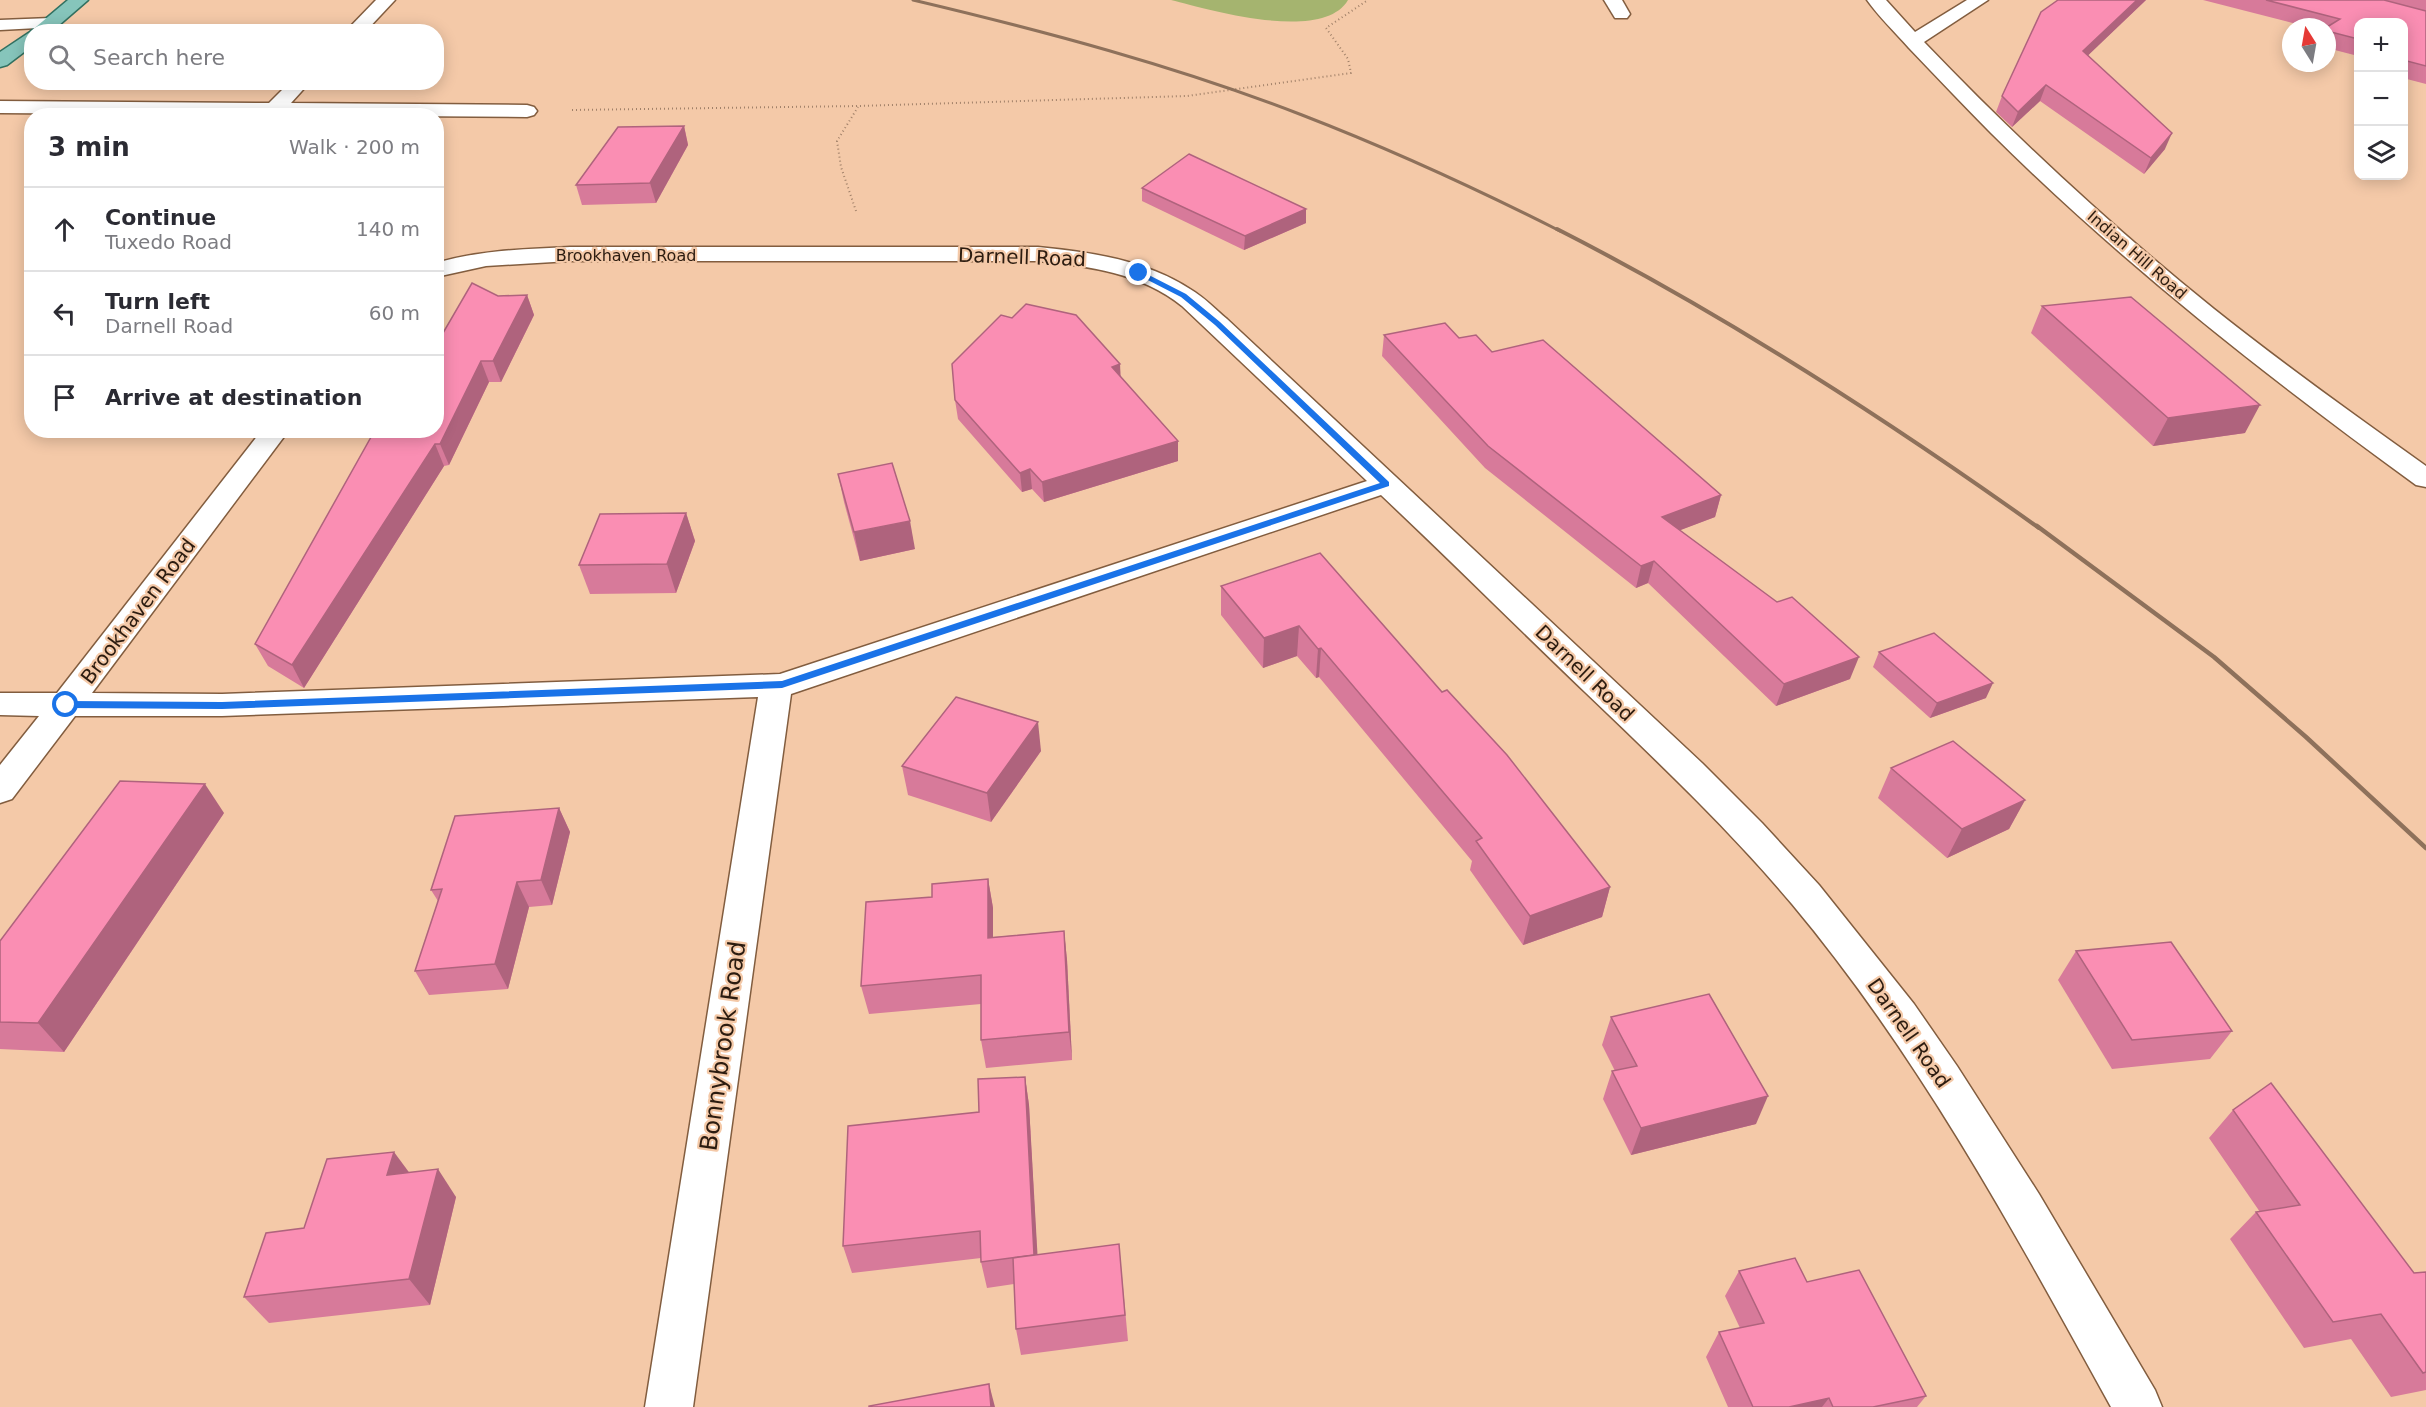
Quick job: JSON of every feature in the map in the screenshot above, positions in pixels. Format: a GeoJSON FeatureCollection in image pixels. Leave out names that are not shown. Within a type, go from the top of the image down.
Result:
{"type":"FeatureCollection","features":[{"type":"Feature","properties":{"kind":"main road"},"geometry":{"type":"LineString","coordinates":[[49,24],[79,0]]}},
{"type":"Feature","properties":{"kind":"main road"},"geometry":{"type":"LineString","coordinates":[[0,60],[24,43]]}},
{"type":"Feature","properties":{"kind":"street"},"geometry":{"type":"LineString","coordinates":[[362,24],[386,0]]}},
{"type":"Feature","properties":{"kind":"street","name":"Indian Hill Road"},"geometry":{"type":"LineString","coordinates":[[1876,0],[1913,41],[2066,193],[2177,291],[2254,352],[2426,479]]}},
{"type":"Feature","properties":{"kind":"street"},"geometry":{"type":"LineString","coordinates":[[1913,41],[1979,0]]}},
{"type":"Feature","properties":{"kind":"street"},"geometry":{"type":"LineString","coordinates":[[0,25],[24,26]]}},
{"type":"Feature","properties":{"kind":"street"},"geometry":{"type":"LineString","coordinates":[[275,108],[293,90]]}},
{"type":"Feature","properties":{"kind":"street"},"geometry":{"type":"LineString","coordinates":[[0,107],[155,108],[175,91]]}},
{"type":"Feature","properties":{"kind":"street"},"geometry":{"type":"LineString","coordinates":[[444,110],[526,111]]}},
{"type":"Feature","properties":{"kind":"street","name":"Darnell Road"},"geometry":{"type":"LineString","coordinates":[[817,255],[1038,254],[1089,259],[1152,278],[1184,295],[1218,324],[1698,781],[1769,854],[1825,917],[1906,1024],[1948,1087],[2036,1227],[2138,1407]]}},
{"type":"Feature","properties":{"kind":"street","name":"Brookhaven Road"},"geometry":{"type":"LineString","coordinates":[[444,268],[470,261],[537,255],[817,255]]}},
{"type":"Feature","properties":{"kind":"street","name":"Brookhaven Road"},"geometry":{"type":"LineString","coordinates":[[0,790],[270,438]]}},
{"type":"Feature","properties":{"kind":"street"},"geometry":{"type":"LineString","coordinates":[[0,704],[222,705],[777,685],[1386,484]]}},
{"type":"Feature","properties":{"kind":"street","name":"Bonnybrook Road"},"geometry":{"type":"LineString","coordinates":[[669,1407],[777,685]]}},
{"type":"Feature","properties":{"kind":"path"},"geometry":{"type":"LineString","coordinates":[[526,111],[858,106],[1187,96],[1351,73],[1348,59],[1326,28],[1368,0]]}},
{"type":"Feature","properties":{"kind":"path"},"geometry":{"type":"LineString","coordinates":[[858,106],[837,141],[841,167],[858,216]]}},
{"type":"Feature","properties":{"kind":"green space"},"geometry":{"type":"Polygon","coordinates":[[[1171,0],[1348,0],[1335,13],[1315,20],[1291,22],[1238,16],[1171,0]]]}},
{"type":"Feature","properties":{"kind":"building"},"geometry":{"type":"Polygon","coordinates":[[[2058,0],[2137,0],[2083,51],[2172,133],[2151,158],[2046,85],[2018,112],[2002,96],[2041,12],[2058,0]]]}},
{"type":"Feature","properties":{"kind":"building"},"geometry":{"type":"Polygon","coordinates":[[[2266,0],[2384,0],[2426,11],[2426,66],[2408,61],[2408,18],[2354,18],[2354,38],[2336,33],[2336,21],[2340,19],[2266,0]]]}},
{"type":"Feature","properties":{"kind":"building"},"geometry":{"type":"Polygon","coordinates":[[[684,126],[650,183],[576,185],[618,127],[684,126]]]}},
{"type":"Feature","properties":{"kind":"building"},"geometry":{"type":"Polygon","coordinates":[[[1189,154],[1306,209],[1245,236],[1142,188],[1189,154]]]}},
{"type":"Feature","properties":{"kind":"building"},"geometry":{"type":"Polygon","coordinates":[[[472,283],[498,296],[527,295],[493,361],[481,361],[444,436],[444,331],[472,283]]]}},
{"type":"Feature","properties":{"kind":"building"},"geometry":{"type":"Polygon","coordinates":[[[2131,297],[2260,405],[2168,418],[2042,306],[2131,297]]]}},
{"type":"Feature","properties":{"kind":"building"},"geometry":{"type":"Polygon","coordinates":[[[1026,304],[1076,315],[1120,364],[1112,367],[1178,441],[1042,482],[1030,469],[1020,473],[955,400],[952,364],[1001,315],[1012,318],[1026,304]]]}},
{"type":"Feature","properties":{"kind":"building"},"geometry":{"type":"Polygon","coordinates":[[[1445,323],[1459,338],[1476,335],[1492,352],[1543,340],[1721,495],[1662,517],[1777,602],[1792,597],[1859,657],[1784,684],[1654,561],[1641,566],[1488,446],[1384,335],[1445,323]]]}},
{"type":"Feature","properties":{"kind":"building"},"geometry":{"type":"Polygon","coordinates":[[[371,438],[443,438],[440,444],[435,444],[292,665],[255,644],[371,438]]]}},
{"type":"Feature","properties":{"kind":"building"},"geometry":{"type":"Polygon","coordinates":[[[892,463],[910,521],[854,532],[838,474],[892,463]]]}},
{"type":"Feature","properties":{"kind":"building"},"geometry":{"type":"Polygon","coordinates":[[[686,513],[667,564],[579,565],[600,514],[686,513]]]}},
{"type":"Feature","properties":{"kind":"building"},"geometry":{"type":"Polygon","coordinates":[[[1320,553],[1442,692],[1447,690],[1507,755],[1610,887],[1530,916],[1476,841],[1482,838],[1321,648],[1318,649],[1299,626],[1264,638],[1221,586],[1320,553]]]}},
{"type":"Feature","properties":{"kind":"building"},"geometry":{"type":"Polygon","coordinates":[[[1934,633],[1993,683],[1937,703],[1879,652],[1934,633]]]}},
{"type":"Feature","properties":{"kind":"building"},"geometry":{"type":"Polygon","coordinates":[[[956,697],[1038,722],[987,793],[902,766],[956,697]]]}},
{"type":"Feature","properties":{"kind":"building"},"geometry":{"type":"Polygon","coordinates":[[[1953,741],[2025,800],[1962,829],[1891,768],[1953,741]]]}},
{"type":"Feature","properties":{"kind":"building"},"geometry":{"type":"Polygon","coordinates":[[[120,781],[205,784],[38,1023],[0,1022],[0,941],[120,781]]]}},
{"type":"Feature","properties":{"kind":"building"},"geometry":{"type":"Polygon","coordinates":[[[559,808],[541,880],[517,882],[495,964],[415,971],[442,889],[431,890],[455,816],[559,808]]]}},
{"type":"Feature","properties":{"kind":"building"},"geometry":{"type":"Polygon","coordinates":[[[988,879],[988,938],[1064,931],[1069,1032],[981,1040],[981,975],[861,986],[866,902],[932,897],[932,884],[988,879]]]}},
{"type":"Feature","properties":{"kind":"building"},"geometry":{"type":"Polygon","coordinates":[[[2171,942],[2232,1031],[2132,1040],[2076,951],[2171,942]]]}},
{"type":"Feature","properties":{"kind":"building"},"geometry":{"type":"Polygon","coordinates":[[[1709,994],[1768,1096],[1641,1128],[1612,1071],[1637,1066],[1611,1017],[1709,994]]]}},
{"type":"Feature","properties":{"kind":"building"},"geometry":{"type":"Polygon","coordinates":[[[1025,1077],[1034,1255],[981,1262],[980,1231],[843,1246],[848,1126],[979,1112],[978,1079],[1025,1077]]]}},
{"type":"Feature","properties":{"kind":"building"},"geometry":{"type":"Polygon","coordinates":[[[2271,1083],[2414,1273],[2426,1272],[2426,1372],[2423,1373],[2381,1314],[2333,1322],[2256,1212],[2300,1205],[2233,1110],[2271,1083]]]}},
{"type":"Feature","properties":{"kind":"building"},"geometry":{"type":"Polygon","coordinates":[[[394,1152],[387,1175],[438,1169],[409,1279],[244,1297],[266,1233],[304,1228],[327,1159],[394,1152]]]}},
{"type":"Feature","properties":{"kind":"building"},"geometry":{"type":"Polygon","coordinates":[[[1119,1244],[1125,1315],[1016,1329],[1013,1258],[1119,1244]]]}},
{"type":"Feature","properties":{"kind":"building"},"geometry":{"type":"Polygon","coordinates":[[[1795,1258],[1807,1282],[1859,1270],[1926,1396],[1873,1407],[1833,1407],[1829,1398],[1789,1407],[1753,1407],[1719,1332],[1764,1323],[1739,1271],[1795,1258]]]}},
{"type":"Feature","properties":{"kind":"building"},"geometry":{"type":"Polygon","coordinates":[[[989,1384],[991,1407],[869,1407],[869,1406],[989,1384]]]}},
{"type":"Feature","properties":{"kind":"railway"},"geometry":{"type":"LineString","coordinates":[[913,0],[1109,51],[1254,97],[1400,155],[1560,231]]}},
{"type":"Feature","properties":{"kind":"railway"},"geometry":{"type":"LineString","coordinates":[[1557,229],[1743,332],[1922,447],[2039,528]]}},
{"type":"Feature","properties":{"kind":"railway"},"geometry":{"type":"LineString","coordinates":[[2037,526],[2214,657],[2306,737],[2426,848]]}},
{"type":"Feature","properties":{"kind":"route"},"geometry":{"type":"LineString","coordinates":[[66,705],[222,705],[782,685],[1386,484],[1218,324],[1184,295],[1164,283],[1139,273]]}}]}
